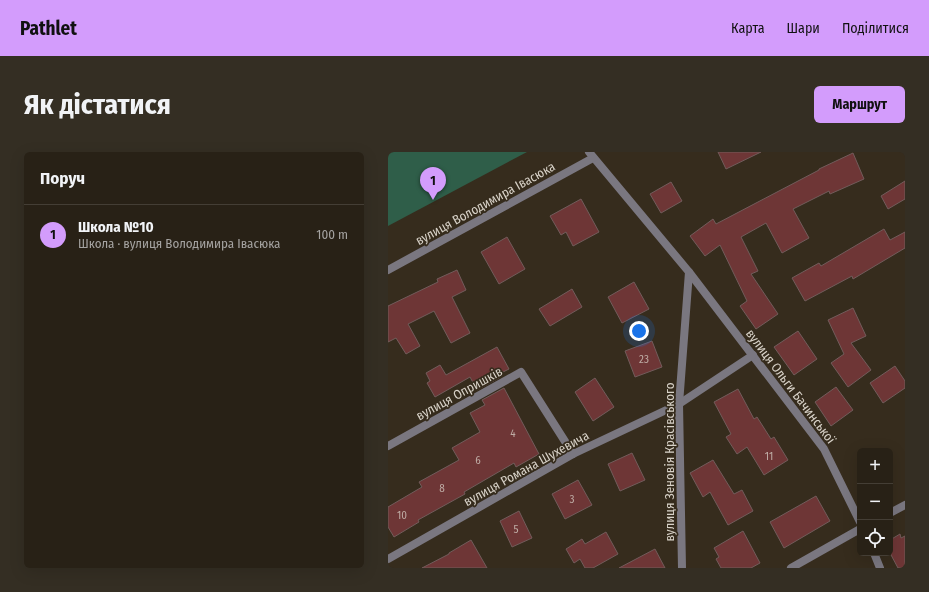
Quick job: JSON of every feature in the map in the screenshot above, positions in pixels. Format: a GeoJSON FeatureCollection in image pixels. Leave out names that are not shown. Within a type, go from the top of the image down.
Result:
{"type":"FeatureCollection","features":[{"type":"Feature","properties":{"kind":"street","name":"вулиця Володимира Івасюка"},"geometry":{"type":"LineString","coordinates":[[388,270],[591,155]]}},
{"type":"Feature","properties":{"kind":"street"},"geometry":{"type":"LineString","coordinates":[[591,155],[690,272]]}},
{"type":"Feature","properties":{"kind":"street","name":"вулиця Ольги Бачинської"},"geometry":{"type":"LineString","coordinates":[[690,272],[824,448],[859,520]]}},
{"type":"Feature","properties":{"kind":"street","name":"вулиця Зеновія Красівського"},"geometry":{"type":"LineString","coordinates":[[682,568],[679,404],[690,272]]}},
{"type":"Feature","properties":{"kind":"street","name":"вулиця Романа Шухевича"},"geometry":{"type":"LineString","coordinates":[[388,559],[573,454],[679,404],[753,355]]}},
{"type":"Feature","properties":{"kind":"street","name":"вулиця Опришків"},"geometry":{"type":"LineString","coordinates":[[388,446],[521,372],[573,454]]}},
{"type":"Feature","properties":{"kind":"street"},"geometry":{"type":"LineString","coordinates":[[893,511],[905,505]]}},
{"type":"Feature","properties":{"kind":"street"},"geometry":{"type":"LineString","coordinates":[[790,568],[857,531]]}},
{"type":"Feature","properties":{"kind":"street"},"geometry":{"type":"LineString","coordinates":[[875,556],[880,568]]}},
{"type":"Feature","properties":{"kind":"green space"},"geometry":{"type":"Polygon","coordinates":[[[388,152],[527,152],[388,226],[388,152]]]}},
{"type":"Feature","properties":{"kind":"building"},"geometry":{"type":"Polygon","coordinates":[[[718,152],[761,152],[726,169],[718,152]]]}},
{"type":"Feature","properties":{"kind":"building"},"geometry":{"type":"Polygon","coordinates":[[[853,153],[864,179],[830,194],[829,191],[793,209],[809,238],[782,253],[766,223],[741,237],[758,271],[751,274],[778,314],[756,329],[740,306],[747,301],[720,245],[705,256],[690,236],[713,219],[716,224],[819,169],[853,153]]]}},
{"type":"Feature","properties":{"kind":"building"},"geometry":{"type":"Polygon","coordinates":[[[905,181],[905,199],[888,209],[881,196],[905,181]]]}},
{"type":"Feature","properties":{"kind":"building"},"geometry":{"type":"Polygon","coordinates":[[[671,182],[682,201],[661,213],[650,194],[671,182]]]}},
{"type":"Feature","properties":{"kind":"building"},"geometry":{"type":"Polygon","coordinates":[[[581,199],[599,232],[573,246],[566,232],[561,235],[550,216],[581,199]]]}},
{"type":"Feature","properties":{"kind":"building"},"geometry":{"type":"Polygon","coordinates":[[[884,229],[890,240],[905,232],[905,248],[853,279],[852,276],[805,301],[792,278],[819,263],[821,266],[884,229]]]}},
{"type":"Feature","properties":{"kind":"building"},"geometry":{"type":"Polygon","coordinates":[[[507,237],[525,269],[499,284],[481,252],[507,237]]]}},
{"type":"Feature","properties":{"kind":"building"},"geometry":{"type":"Polygon","coordinates":[[[457,270],[466,290],[452,297],[470,333],[451,343],[434,311],[408,324],[420,346],[406,354],[396,338],[388,342],[388,306],[438,282],[437,279],[457,270]]]}},
{"type":"Feature","properties":{"kind":"building"},"geometry":{"type":"Polygon","coordinates":[[[634,282],[649,309],[622,323],[608,297],[634,282]]]}},
{"type":"Feature","properties":{"kind":"building"},"geometry":{"type":"Polygon","coordinates":[[[572,289],[582,307],[550,326],[539,309],[572,289]]]}},
{"type":"Feature","properties":{"kind":"building"},"geometry":{"type":"Polygon","coordinates":[[[853,308],[866,336],[851,343],[871,370],[848,387],[831,363],[844,354],[828,320],[853,308]]]}},
{"type":"Feature","properties":{"kind":"building"},"geometry":{"type":"Polygon","coordinates":[[[798,331],[817,359],[794,375],[774,347],[798,331]]]}},
{"type":"Feature","properties":{"kind":"building"},"geometry":{"type":"Polygon","coordinates":[[[652,341],[662,367],[635,377],[625,351],[652,341]]]}},
{"type":"Feature","properties":{"kind":"building"},"geometry":{"type":"Polygon","coordinates":[[[497,347],[509,369],[497,375],[499,378],[477,390],[470,377],[435,397],[427,383],[430,381],[426,373],[440,365],[446,375],[497,347]]]}},
{"type":"Feature","properties":{"kind":"building"},"geometry":{"type":"Polygon","coordinates":[[[895,366],[905,381],[905,388],[883,403],[870,383],[895,366]]]}},
{"type":"Feature","properties":{"kind":"building"},"geometry":{"type":"Polygon","coordinates":[[[595,378],[614,407],[593,421],[575,392],[595,378]]]}},
{"type":"Feature","properties":{"kind":"building"},"geometry":{"type":"Polygon","coordinates":[[[836,387],[853,410],[831,426],[815,402],[836,387]]]}},
{"type":"Feature","properties":{"kind":"building"},"geometry":{"type":"Polygon","coordinates":[[[504,388],[539,454],[516,467],[514,463],[464,492],[465,494],[418,520],[419,522],[394,537],[388,527],[388,507],[422,487],[419,482],[459,460],[452,448],[480,432],[470,413],[485,405],[482,400],[504,388]]]}},
{"type":"Feature","properties":{"kind":"building"},"geometry":{"type":"Polygon","coordinates":[[[738,389],[754,419],[757,417],[771,439],[774,437],[788,460],[764,475],[747,447],[737,454],[726,437],[731,434],[714,402],[738,389]]]}},
{"type":"Feature","properties":{"kind":"building"},"geometry":{"type":"Polygon","coordinates":[[[632,453],[645,480],[620,491],[608,464],[632,453]]]}},
{"type":"Feature","properties":{"kind":"building"},"geometry":{"type":"Polygon","coordinates":[[[713,460],[734,494],[742,490],[753,511],[728,525],[710,492],[703,497],[690,473],[713,460]]]}},
{"type":"Feature","properties":{"kind":"building"},"geometry":{"type":"Polygon","coordinates":[[[578,480],[592,505],[565,519],[552,494],[578,480]]]}},
{"type":"Feature","properties":{"kind":"building"},"geometry":{"type":"Polygon","coordinates":[[[816,496],[830,521],[784,548],[770,522],[816,496]]]}},
{"type":"Feature","properties":{"kind":"building"},"geometry":{"type":"Polygon","coordinates":[[[519,511],[532,538],[512,547],[500,521],[519,511]]]}},
{"type":"Feature","properties":{"kind":"building"},"geometry":{"type":"Polygon","coordinates":[[[743,531],[760,563],[751,568],[721,568],[716,559],[719,557],[714,548],[743,531]]]}},
{"type":"Feature","properties":{"kind":"building"},"geometry":{"type":"Polygon","coordinates":[[[606,532],[618,554],[593,568],[585,568],[580,559],[574,563],[566,549],[582,539],[585,544],[606,532]]]}},
{"type":"Feature","properties":{"kind":"building"},"geometry":{"type":"Polygon","coordinates":[[[900,534],[901,538],[905,536],[905,568],[898,568],[892,556],[893,556],[893,538],[900,534]]]}},
{"type":"Feature","properties":{"kind":"building"},"geometry":{"type":"Polygon","coordinates":[[[471,540],[487,568],[422,568],[449,554],[471,540]]]}},
{"type":"Feature","properties":{"kind":"building"},"geometry":{"type":"Polygon","coordinates":[[[655,549],[665,568],[619,568],[655,549]]]}},
{"type":"Feature","properties":{"kind":"place","name":"Школа №10"},"geometry":{"type":"Point","coordinates":[433,200]}}]}
